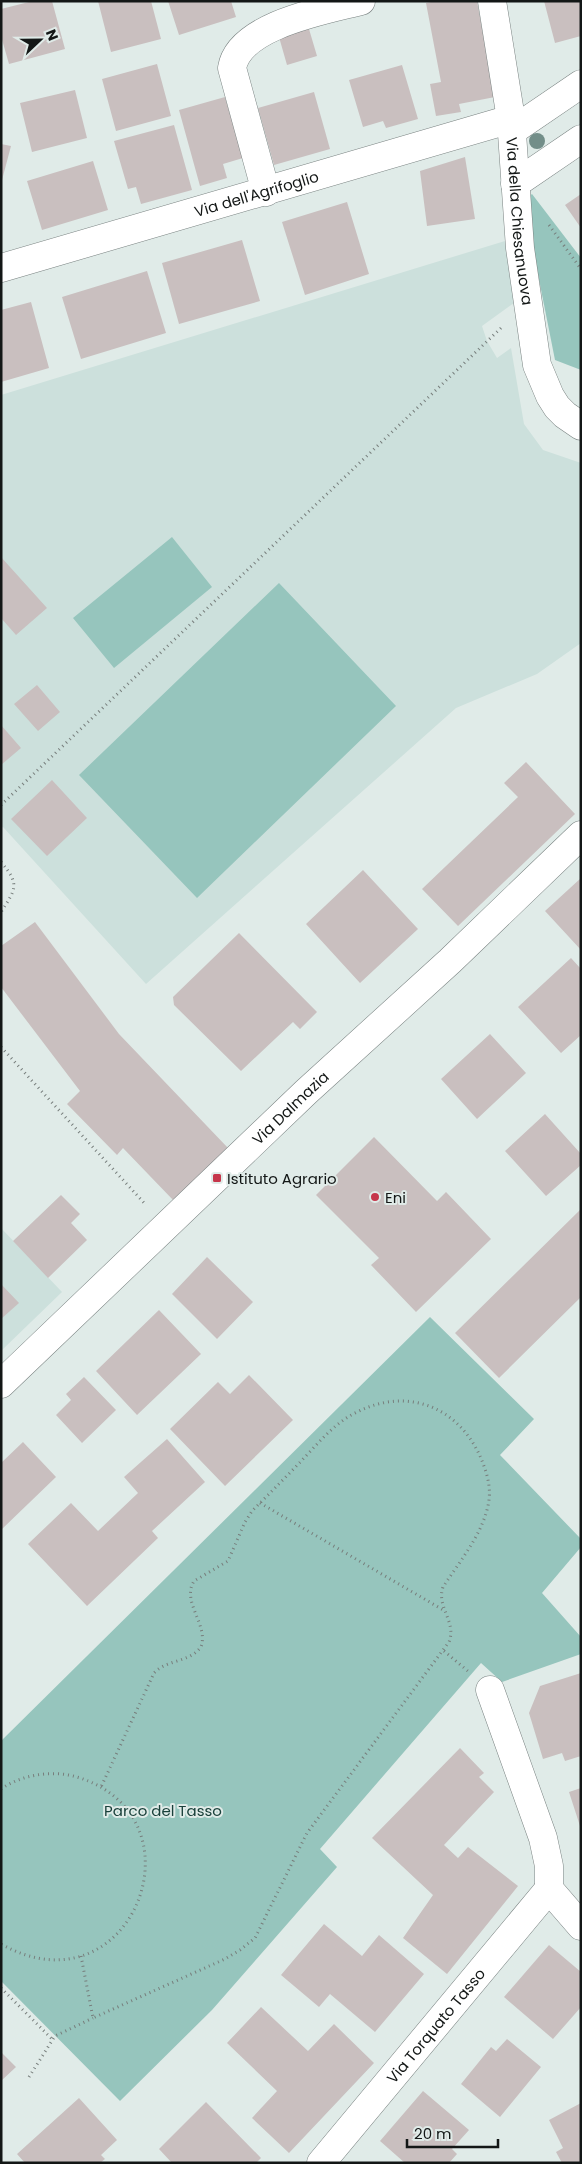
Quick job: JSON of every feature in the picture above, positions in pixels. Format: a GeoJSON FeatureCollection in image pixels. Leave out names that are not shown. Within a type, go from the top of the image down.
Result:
{"type":"FeatureCollection","features":[{"type":"Feature","properties":{"kind":"street"},"geometry":{"type":"LineString","coordinates":[[266,192],[232,68],[234,60],[257,36],[278,24],[306,14],[361,1]]}},
{"type":"Feature","properties":{"kind":"street","name":"Via della Chiesanuova"},"geometry":{"type":"LineString","coordinates":[[492,1],[511,125],[527,303],[537,365],[542,380],[557,407],[581,426]]}},
{"type":"Feature","properties":{"kind":"street","name":"Via dell'Agrifoglio"},"geometry":{"type":"LineString","coordinates":[[1,268],[266,192],[511,125],[581,84]]}},
{"type":"Feature","properties":{"kind":"street"},"geometry":{"type":"LineString","coordinates":[[515,184],[581,139]]}},
{"type":"Feature","properties":{"kind":"street","name":"Via Dalmazia"},"geometry":{"type":"LineString","coordinates":[[1,1384],[306,1092],[450,962],[581,835]]}},
{"type":"Feature","properties":{"kind":"street"},"geometry":{"type":"LineString","coordinates":[[490,1690],[545,1845],[549,1866],[550,1888],[581,1926]]}},
{"type":"Feature","properties":{"kind":"street","name":"Via Torquato Tasso"},"geometry":{"type":"LineString","coordinates":[[321,2163],[550,1888]]}},
{"type":"Feature","properties":{"kind":"path"},"geometry":{"type":"LineString","coordinates":[[1,805],[527,303]]}},
{"type":"Feature","properties":{"kind":"path"},"geometry":{"type":"LineString","coordinates":[[1,862],[13,876],[15,884],[13,894],[1,912]]}},
{"type":"Feature","properties":{"kind":"path"},"geometry":{"type":"LineString","coordinates":[[1,1047],[166,1226]]}},
{"type":"Feature","properties":{"kind":"path"},"geometry":{"type":"LineString","coordinates":[[29,2077],[55,2036],[225,1959],[255,1938],[308,1834],[444,1651],[452,1634],[441,1595],[484,1522],[489,1491],[487,1472],[474,1443],[457,1422],[443,1412],[425,1404],[388,1402],[358,1412],[334,1427],[260,1503],[245,1522],[228,1561],[194,1581],[191,1585],[191,1598],[203,1634],[202,1647],[192,1656],[163,1665],[154,1673],[101,1787]]}},
{"type":"Feature","properties":{"kind":"path"},"geometry":{"type":"LineString","coordinates":[[260,1503],[445,1612]]}},
{"type":"Feature","properties":{"kind":"path"},"geometry":{"type":"LineString","coordinates":[[1,1789],[20,1779],[52,1773],[70,1775],[101,1787],[122,1804],[136,1826],[145,1851],[145,1878],[138,1904],[125,1926],[105,1944],[81,1956],[65,1959],[31,1958],[1,1944]]}},
{"type":"Feature","properties":{"kind":"path"},"geometry":{"type":"LineString","coordinates":[[81,1956],[92,2018]]}},
{"type":"Feature","properties":{"kind":"path"},"geometry":{"type":"LineString","coordinates":[[1,1988],[53,2040]]}},
{"type":"Feature","properties":{"kind":"shaded area"},"geometry":{"type":"Polygon","coordinates":[[[505,241],[518,300],[482,326],[487,341],[497,358],[511,348],[524,424],[543,450],[581,463],[581,643],[537,674],[456,708],[146,984],[3,827],[1,828],[1,395],[505,241]]]}},
{"type":"Feature","properties":{"kind":"shaded area"},"geometry":{"type":"Polygon","coordinates":[[[1,1228],[62,1292],[1,1351],[1,1228]]]}},
{"type":"Feature","properties":{"kind":"green space"},"geometry":{"type":"Polygon","coordinates":[[[532,194],[581,258],[581,370],[555,360],[527,219],[528,197],[532,194]]]}},
{"type":"Feature","properties":{"kind":"green space"},"geometry":{"type":"Polygon","coordinates":[[[172,537],[212,587],[114,668],[73,618],[172,537]]]}},
{"type":"Feature","properties":{"kind":"green space"},"geometry":{"type":"Polygon","coordinates":[[[279,583],[396,706],[197,898],[79,775],[279,583]]]}},
{"type":"Feature","properties":{"kind":"green space","name":"Parco del Tasso"},"geometry":{"type":"Polygon","coordinates":[[[430,1317],[534,1419],[500,1455],[581,1539],[581,1547],[542,1593],[581,1637],[581,1654],[502,1682],[481,1663],[320,1849],[337,1867],[212,2010],[120,2101],[1,1981],[1,1741],[430,1317]]]}},
{"type":"Feature","properties":{"kind":"building"},"geometry":{"type":"Polygon","coordinates":[[[33,1],[52,1],[65,49],[9,64],[1,36],[1,9],[33,1]]]}},
{"type":"Feature","properties":{"kind":"building"},"geometry":{"type":"Polygon","coordinates":[[[98,1],[151,1],[161,39],[111,52],[98,1]]]}},
{"type":"Feature","properties":{"kind":"building"},"geometry":{"type":"Polygon","coordinates":[[[168,1],[231,1],[236,17],[179,35],[168,1]]]}},
{"type":"Feature","properties":{"kind":"building"},"geometry":{"type":"Polygon","coordinates":[[[436,1],[477,1],[495,97],[459,104],[461,112],[436,116],[430,84],[441,82],[426,3],[436,1]]]}},
{"type":"Feature","properties":{"kind":"building"},"geometry":{"type":"Polygon","coordinates":[[[544,1],[581,1],[581,36],[555,43],[544,1]]]}},
{"type":"Feature","properties":{"kind":"building"},"geometry":{"type":"Polygon","coordinates":[[[309,29],[317,56],[287,65],[279,37],[309,29]]]}},
{"type":"Feature","properties":{"kind":"building"},"geometry":{"type":"Polygon","coordinates":[[[157,64],[171,116],[116,131],[102,79],[157,64]]]}},
{"type":"Feature","properties":{"kind":"building"},"geometry":{"type":"Polygon","coordinates":[[[402,65],[418,119],[386,128],[383,121],[363,127],[349,80],[402,65]]]}},
{"type":"Feature","properties":{"kind":"building"},"geometry":{"type":"Polygon","coordinates":[[[75,90],[87,138],[32,152],[20,103],[75,90]]]}},
{"type":"Feature","properties":{"kind":"building"},"geometry":{"type":"Polygon","coordinates":[[[314,92],[330,149],[274,165],[258,108],[314,92]]]}},
{"type":"Feature","properties":{"kind":"building"},"geometry":{"type":"Polygon","coordinates":[[[225,97],[243,158],[223,164],[227,178],[200,186],[179,110],[225,97]]]}},
{"type":"Feature","properties":{"kind":"building"},"geometry":{"type":"Polygon","coordinates":[[[174,125],[192,190],[141,204],[136,187],[128,189],[114,141],[174,125]]]}},
{"type":"Feature","properties":{"kind":"building"},"geometry":{"type":"Polygon","coordinates":[[[1,144],[11,146],[2,180],[1,180],[1,144]]]}},
{"type":"Feature","properties":{"kind":"building"},"geometry":{"type":"Polygon","coordinates":[[[465,157],[475,219],[427,226],[420,171],[465,157]]]}},
{"type":"Feature","properties":{"kind":"building"},"geometry":{"type":"Polygon","coordinates":[[[93,161],[108,210],[42,230],[27,181],[93,161]]]}},
{"type":"Feature","properties":{"kind":"building"},"geometry":{"type":"Polygon","coordinates":[[[581,194],[581,228],[565,205],[581,194]]]}},
{"type":"Feature","properties":{"kind":"building"},"geometry":{"type":"Polygon","coordinates":[[[347,202],[369,274],[305,295],[282,222],[347,202]]]}},
{"type":"Feature","properties":{"kind":"building"},"geometry":{"type":"Polygon","coordinates":[[[242,240],[260,301],[179,324],[162,263],[242,240]]]}},
{"type":"Feature","properties":{"kind":"building"},"geometry":{"type":"Polygon","coordinates":[[[147,271],[166,333],[81,359],[62,297],[147,271]]]}},
{"type":"Feature","properties":{"kind":"building"},"geometry":{"type":"Polygon","coordinates":[[[31,302],[49,368],[1,382],[1,310],[31,302]]]}},
{"type":"Feature","properties":{"kind":"building"},"geometry":{"type":"Polygon","coordinates":[[[1,557],[47,608],[16,635],[1,618],[1,557]]]}},
{"type":"Feature","properties":{"kind":"building"},"geometry":{"type":"Polygon","coordinates":[[[37,685],[60,712],[38,731],[14,704],[37,685]]]}},
{"type":"Feature","properties":{"kind":"building"},"geometry":{"type":"Polygon","coordinates":[[[1,725],[21,748],[1,765],[1,725]]]}},
{"type":"Feature","properties":{"kind":"building"},"geometry":{"type":"Polygon","coordinates":[[[526,762],[575,814],[458,926],[422,889],[518,797],[504,783],[526,762]]]}},
{"type":"Feature","properties":{"kind":"building"},"geometry":{"type":"Polygon","coordinates":[[[52,780],[87,818],[47,856],[11,819],[52,780]]]}},
{"type":"Feature","properties":{"kind":"building"},"geometry":{"type":"Polygon","coordinates":[[[363,870],[418,929],[360,983],[306,924],[363,870]]]}},
{"type":"Feature","properties":{"kind":"building"},"geometry":{"type":"Polygon","coordinates":[[[581,878],[581,950],[545,911],[581,878]]]}},
{"type":"Feature","properties":{"kind":"building"},"geometry":{"type":"Polygon","coordinates":[[[35,922],[119,1034],[228,1148],[174,1201],[123,1148],[117,1155],[67,1104],[80,1091],[1,987],[1,946],[35,922]]]}},
{"type":"Feature","properties":{"kind":"building"},"geometry":{"type":"Polygon","coordinates":[[[239,933],[317,1012],[300,1029],[293,1022],[241,1071],[174,1005],[173,997],[239,933]]]}},
{"type":"Feature","properties":{"kind":"building"},"geometry":{"type":"Polygon","coordinates":[[[571,958],[581,969],[581,1035],[561,1053],[518,1007],[571,958]]]}},
{"type":"Feature","properties":{"kind":"building"},"geometry":{"type":"Polygon","coordinates":[[[490,1034],[526,1073],[477,1119],[441,1079],[490,1034]]]}},
{"type":"Feature","properties":{"kind":"building"},"geometry":{"type":"Polygon","coordinates":[[[545,1114],[581,1154],[581,1165],[546,1196],[505,1151],[545,1114]]]}},
{"type":"Feature","properties":{"kind":"building"},"geometry":{"type":"Polygon","coordinates":[[[374,1137],[437,1201],[446,1192],[491,1239],[416,1312],[371,1265],[379,1258],[316,1195],[374,1137]]]}},
{"type":"Feature","properties":{"kind":"building"},"geometry":{"type":"Polygon","coordinates":[[[61,1195],[80,1214],[71,1223],[87,1240],[48,1278],[13,1241],[61,1195]]]}},
{"type":"Feature","properties":{"kind":"building"},"geometry":{"type":"Polygon","coordinates":[[[581,1209],[581,1297],[499,1378],[455,1333],[581,1209]]]}},
{"type":"Feature","properties":{"kind":"building"},"geometry":{"type":"Polygon","coordinates":[[[207,1257],[253,1302],[217,1339],[172,1294],[207,1257]]]}},
{"type":"Feature","properties":{"kind":"building"},"geometry":{"type":"Polygon","coordinates":[[[1,1284],[19,1303],[1,1319],[1,1284]]]}},
{"type":"Feature","properties":{"kind":"building"},"geometry":{"type":"Polygon","coordinates":[[[159,1310],[201,1354],[137,1415],[96,1371],[159,1310]]]}},
{"type":"Feature","properties":{"kind":"building"},"geometry":{"type":"Polygon","coordinates":[[[249,1375],[293,1420],[225,1486],[170,1429],[218,1382],[230,1394],[249,1375]]]}},
{"type":"Feature","properties":{"kind":"building"},"geometry":{"type":"Polygon","coordinates":[[[84,1377],[116,1410],[82,1443],[56,1415],[71,1400],[66,1394],[84,1377]]]}},
{"type":"Feature","properties":{"kind":"building"},"geometry":{"type":"Polygon","coordinates":[[[167,1439],[205,1482],[152,1531],[158,1538],[87,1606],[28,1544],[71,1503],[98,1531],[138,1493],[124,1477],[167,1439]]]}},
{"type":"Feature","properties":{"kind":"building"},"geometry":{"type":"Polygon","coordinates":[[[23,1442],[56,1477],[1,1530],[1,1463],[23,1442]]]}},
{"type":"Feature","properties":{"kind":"building"},"geometry":{"type":"Polygon","coordinates":[[[581,1673],[581,1756],[565,1761],[562,1753],[543,1759],[529,1713],[540,1686],[581,1673]]]}},
{"type":"Feature","properties":{"kind":"building"},"geometry":{"type":"Polygon","coordinates":[[[460,1748],[484,1773],[479,1777],[494,1792],[444,1845],[458,1858],[468,1847],[518,1886],[447,1974],[403,1938],[433,1895],[372,1838],[460,1748]]]}},
{"type":"Feature","properties":{"kind":"building"},"geometry":{"type":"Polygon","coordinates":[[[581,1788],[581,1826],[580,1826],[569,1792],[581,1788]]]}},
{"type":"Feature","properties":{"kind":"building"},"geometry":{"type":"Polygon","coordinates":[[[324,1924],[362,1956],[379,1935],[424,1974],[375,2032],[330,1994],[319,2007],[281,1975],[324,1924]]]}},
{"type":"Feature","properties":{"kind":"building"},"geometry":{"type":"Polygon","coordinates":[[[549,1945],[581,1972],[581,2007],[553,2039],[504,1997],[549,1945]]]}},
{"type":"Feature","properties":{"kind":"building"},"geometry":{"type":"Polygon","coordinates":[[[261,2007],[308,2051],[334,2024],[374,2063],[289,2153],[252,2118],[277,2091],[227,2043],[261,2007]]]}},
{"type":"Feature","properties":{"kind":"building"},"geometry":{"type":"Polygon","coordinates":[[[507,2039],[541,2067],[500,2117],[461,2084],[491,2047],[496,2051],[507,2039]]]}},
{"type":"Feature","properties":{"kind":"building"},"geometry":{"type":"Polygon","coordinates":[[[1,2052],[16,2067],[1,2081],[1,2052]]]}},
{"type":"Feature","properties":{"kind":"building"},"geometry":{"type":"Polygon","coordinates":[[[423,2091],[469,2130],[452,2149],[457,2154],[449,2163],[405,2163],[380,2141],[423,2091]]]}},
{"type":"Feature","properties":{"kind":"building"},"geometry":{"type":"Polygon","coordinates":[[[79,2098],[117,2140],[101,2155],[105,2159],[100,2163],[25,2163],[17,2154],[79,2098]]]}},
{"type":"Feature","properties":{"kind":"building"},"geometry":{"type":"Polygon","coordinates":[[[206,2102],[261,2158],[256,2163],[172,2163],[159,2149],[206,2102]]]}},
{"type":"Feature","properties":{"kind":"building"},"geometry":{"type":"Polygon","coordinates":[[[581,2103],[581,2163],[562,2163],[556,2152],[563,2148],[549,2120],[581,2103]]]}},
{"type":"Feature","properties":{"kind":"place","name":"Istituto Agrario"},"geometry":{"type":"Point","coordinates":[217,1178]}},
{"type":"Feature","properties":{"kind":"place","name":"Eni"},"geometry":{"type":"Point","coordinates":[375,1197]}}]}
